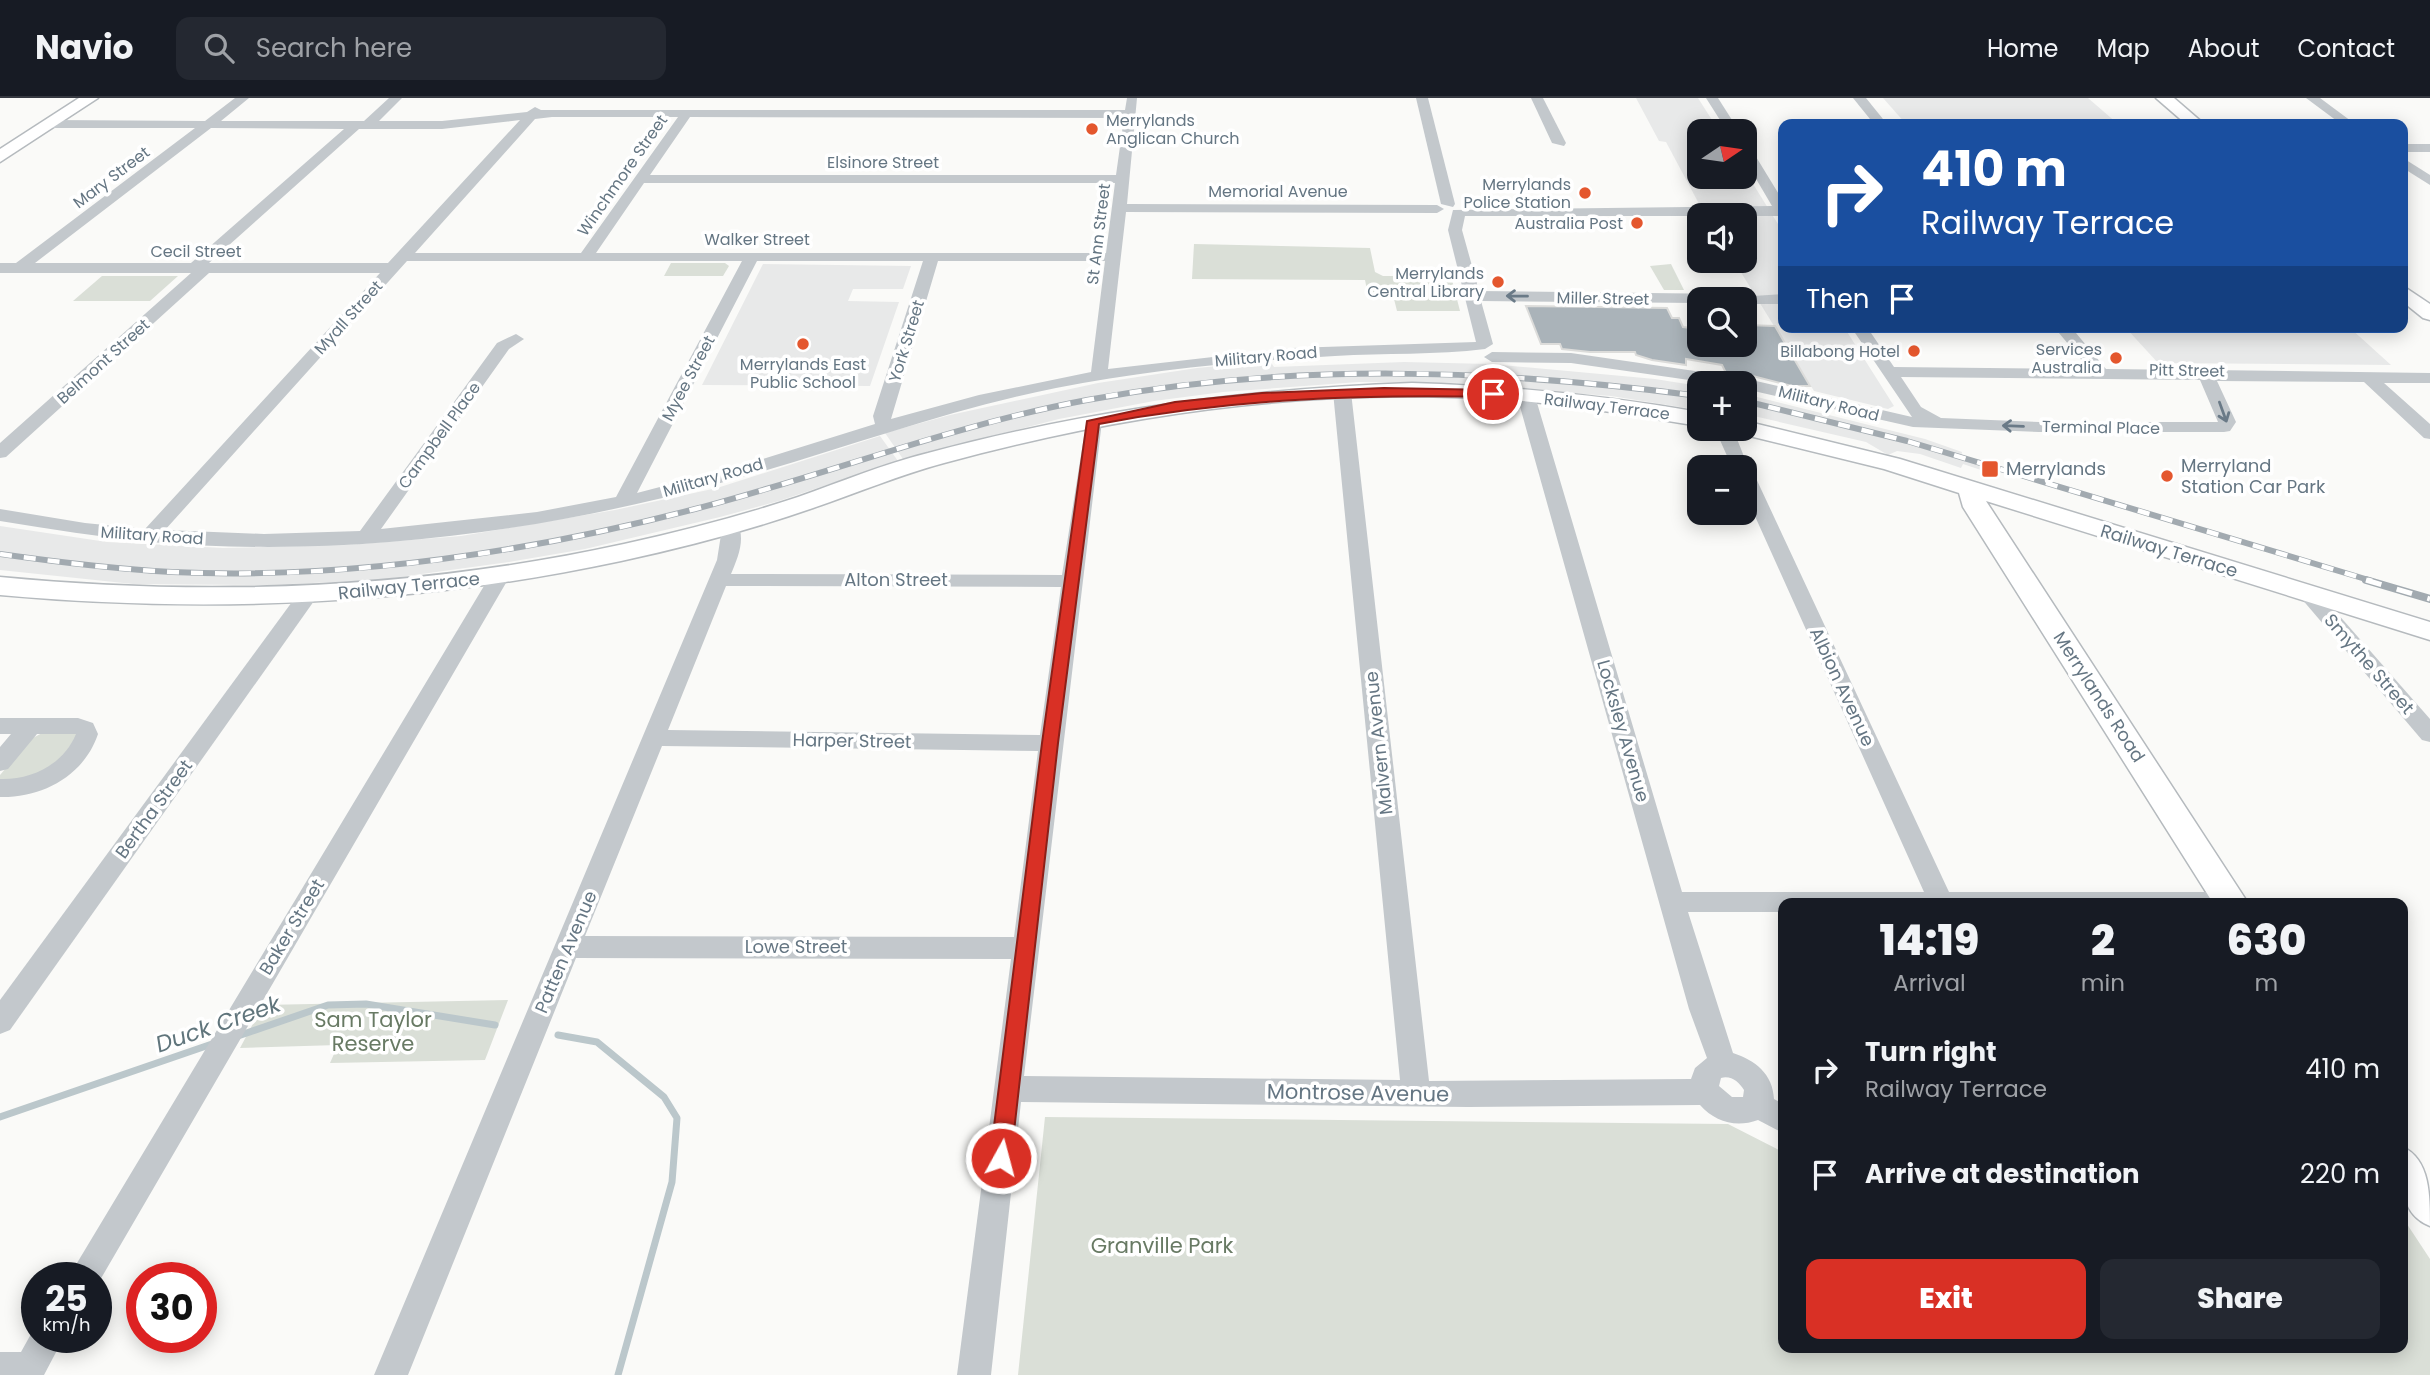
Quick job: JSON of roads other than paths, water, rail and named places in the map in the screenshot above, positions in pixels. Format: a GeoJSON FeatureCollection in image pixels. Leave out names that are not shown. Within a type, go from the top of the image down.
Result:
{"type":"FeatureCollection","features":[{"type":"Feature","properties":{"kind":"main road"},"geometry":{"type":"LineString","coordinates":[[0,157],[90,98]]}},
{"type":"Feature","properties":{"kind":"main road"},"geometry":{"type":"LineString","coordinates":[[2164,98],[2190,119]]}},
{"type":"Feature","properties":{"kind":"main road"},"geometry":{"type":"LineString","coordinates":[[2408,296],[2430,314]]}},
{"type":"Feature","properties":{"kind":"main road","name":"Railway Terrace"},"geometry":{"type":"LineString","coordinates":[[1,587],[142,599],[307,596],[500,576],[624,552],[730,526],[809,501],[862,489],[943,463],[974,449],[1093,421],[1175,406],[1342,392],[1423,391],[1527,396],[1627,407],[1687,417]]}},
{"type":"Feature","properties":{"kind":"main road","name":"Railway Terrace"},"geometry":{"type":"LineString","coordinates":[[1757,431],[1892,464],[2430,631]]}},
{"type":"Feature","properties":{"kind":"main road","name":"Merrylands Road"},"geometry":{"type":"LineString","coordinates":[[1971,490],[1975,507],[2228,898]]}},
{"type":"Feature","properties":{"kind":"main road"},"geometry":{"type":"LineString","coordinates":[[2408,1173],[2430,1207]]}},
{"type":"Feature","properties":{"kind":"street","name":"Mary Street"},"geometry":{"type":"LineString","coordinates":[[0,283],[243,98]]}},
{"type":"Feature","properties":{"kind":"street","name":"Belmont Street"},"geometry":{"type":"LineString","coordinates":[[0,453],[200,268],[361,125],[396,98]]}},
{"type":"Feature","properties":{"kind":"street","name":"Myall Street"},"geometry":{"type":"LineString","coordinates":[[149,536],[548,98]]}},
{"type":"Feature","properties":{"kind":"street","name":"St Ann Street"},"geometry":{"type":"LineString","coordinates":[[1099,375],[1133,98]]}},
{"type":"Feature","properties":{"kind":"street"},"geometry":{"type":"LineString","coordinates":[[1422,98],[1473,296],[1484,350]]}},
{"type":"Feature","properties":{"kind":"street"},"geometry":{"type":"LineString","coordinates":[[1537,98],[1559,143]]}},
{"type":"Feature","properties":{"kind":"street"},"geometry":{"type":"LineString","coordinates":[[1712,98],[1725,119]]}},
{"type":"Feature","properties":{"kind":"street"},"geometry":{"type":"LineString","coordinates":[[1859,98],[1877,119]]}},
{"type":"Feature","properties":{"kind":"street"},"geometry":{"type":"LineString","coordinates":[[1871,98],[1889,119]]}},
{"type":"Feature","properties":{"kind":"street"},"geometry":{"type":"LineString","coordinates":[[2312,98],[2342,119]]}},
{"type":"Feature","properties":{"kind":"street","name":"Winchmore Street"},"geometry":{"type":"LineString","coordinates":[[584,257],[643,179],[687,113]]}},
{"type":"Feature","properties":{"kind":"street"},"geometry":{"type":"LineString","coordinates":[[51,124],[452,125],[533,114],[1130,114]]}},
{"type":"Feature","properties":{"kind":"street"},"geometry":{"type":"LineString","coordinates":[[2408,148],[2430,148]]}},
{"type":"Feature","properties":{"kind":"street"},"geometry":{"type":"LineString","coordinates":[[2408,166],[2430,181]]}},
{"type":"Feature","properties":{"kind":"street"},"geometry":{"type":"LineString","coordinates":[[1757,169],[1778,203]]}},
{"type":"Feature","properties":{"kind":"street","name":"Elsinore Street"},"geometry":{"type":"LineString","coordinates":[[643,179],[1123,179]]}},
{"type":"Feature","properties":{"kind":"street","name":"Memorial Avenue"},"geometry":{"type":"LineString","coordinates":[[1119,208],[1778,211]]}},
{"type":"Feature","properties":{"kind":"street","name":"Walker Street"},"geometry":{"type":"LineString","coordinates":[[397,262],[584,257],[1112,257]]}},
{"type":"Feature","properties":{"kind":"street","name":"Myee Street"},"geometry":{"type":"LineString","coordinates":[[624,500],[752,257]]}},
{"type":"Feature","properties":{"kind":"street","name":"York Street"},"geometry":{"type":"LineString","coordinates":[[884,425],[882,415],[932,257]]}},
{"type":"Feature","properties":{"kind":"street","name":"Cecil Street"},"geometry":{"type":"LineString","coordinates":[[0,268],[200,268],[397,262]]}},
{"type":"Feature","properties":{"kind":"street","name":"Miller Street"},"geometry":{"type":"LineString","coordinates":[[1473,296],[1687,298]]}},
{"type":"Feature","properties":{"kind":"street"},"geometry":{"type":"LineString","coordinates":[[1757,299],[1778,299]]}},
{"type":"Feature","properties":{"kind":"street"},"geometry":{"type":"LineString","coordinates":[[1863,333],[1915,411],[1936,422]]}},
{"type":"Feature","properties":{"kind":"street"},"geometry":{"type":"LineString","coordinates":[[2055,333],[2077,362],[2077,369]]}},
{"type":"Feature","properties":{"kind":"street"},"geometry":{"type":"LineString","coordinates":[[2067,333],[2098,369]]}},
{"type":"Feature","properties":{"kind":"street","name":"Campbell Place"},"geometry":{"type":"LineString","coordinates":[[366,536],[503,346],[516,339]]}},
{"type":"Feature","properties":{"kind":"street","name":"Military Road"},"geometry":{"type":"LineString","coordinates":[[0,515],[83,530],[250,540],[366,536],[481,524],[624,500],[707,481],[884,425],[1007,393],[1099,375],[1276,354],[1419,349],[1484,350],[1561,357],[1687,375]]}},
{"type":"Feature","properties":{"kind":"street","name":"Pitt Street"},"geometry":{"type":"LineString","coordinates":[[1945,372],[1953,369],[2098,369],[2430,377]]}},
{"type":"Feature","properties":{"kind":"street","name":"Pitt Street"},"geometry":{"type":"LineString","coordinates":[[1890,372],[2430,371]]}},
{"type":"Feature","properties":{"kind":"street","name":"Terminal Place"},"geometry":{"type":"LineString","coordinates":[[1913,422],[2039,427],[2224,427],[2227,418],[2203,373]]}},
{"type":"Feature","properties":{"kind":"street"},"geometry":{"type":"LineString","coordinates":[[2368,377],[2430,434]]}},
{"type":"Feature","properties":{"kind":"street","name":"Military Road"},"geometry":{"type":"LineString","coordinates":[[1757,386],[1913,422]]}},
{"type":"Feature","properties":{"kind":"street","name":"Malvern Avenue"},"geometry":{"type":"LineString","coordinates":[[1342,392],[1416,1093]]}},
{"type":"Feature","properties":{"kind":"street","name":"Locksley Avenue"},"geometry":{"type":"LineString","coordinates":[[1527,396],[1703,1009],[1723,1064]]}},
{"type":"Feature","properties":{"kind":"street"},"geometry":{"type":"LineString","coordinates":[[974,1375],[1024,948],[1093,421]]}},
{"type":"Feature","properties":{"kind":"street","name":"Albion Avenue"},"geometry":{"type":"LineString","coordinates":[[1757,500],[1939,898]]}},
{"type":"Feature","properties":{"kind":"street","name":"Patten Avenue"},"geometry":{"type":"LineString","coordinates":[[391,1375],[719,580],[732,542],[730,526]]}},
{"type":"Feature","properties":{"kind":"street","name":"Baker Street"},"geometry":{"type":"LineString","coordinates":[[94,1262],[500,576]]}},
{"type":"Feature","properties":{"kind":"street","name":"Alton Street"},"geometry":{"type":"LineString","coordinates":[[719,580],[1073,581]]}},
{"type":"Feature","properties":{"kind":"street","name":"Smythe Street"},"geometry":{"type":"LineString","coordinates":[[2308,593],[2430,734]]}},
{"type":"Feature","properties":{"kind":"street","name":"Bertha Street"},"geometry":{"type":"LineString","coordinates":[[0,1022],[307,596]]}},
{"type":"Feature","properties":{"kind":"street"},"geometry":{"type":"LineString","coordinates":[[0,726],[78,726],[85,729],[87,734],[77,751],[51,779],[23,789],[0,788]]}},
{"type":"Feature","properties":{"kind":"street"},"geometry":{"type":"LineString","coordinates":[[0,763],[31,726]]}},
{"type":"Feature","properties":{"kind":"street","name":"Harper Street"},"geometry":{"type":"LineString","coordinates":[[653,738],[1050,743]]}},
{"type":"Feature","properties":{"kind":"street"},"geometry":{"type":"LineString","coordinates":[[1673,902],[1778,901]]}},
{"type":"Feature","properties":{"kind":"street","name":"Lowe Street"},"geometry":{"type":"LineString","coordinates":[[568,947],[1024,948]]}},
{"type":"Feature","properties":{"kind":"street"},"geometry":{"type":"LineString","coordinates":[[1723,1064],[1741,1068],[1756,1081],[1760,1097],[1752,1109],[1736,1113],[1719,1106],[1707,1092],[1705,1077],[1715,1066],[1723,1064]]}},
{"type":"Feature","properties":{"kind":"street","name":"Montrose Avenue"},"geometry":{"type":"LineString","coordinates":[[1009,1089],[1416,1093],[1707,1092]]}},
{"type":"Feature","properties":{"kind":"street"},"geometry":{"type":"LineString","coordinates":[[1757,1104],[1778,1117]]}},
{"type":"Feature","properties":{"kind":"street"},"geometry":{"type":"LineString","coordinates":[[18,1371],[34,1353]]}},
{"type":"Feature","properties":{"kind":"waterway","name":"Duck Creek"},"geometry":{"type":"LineString","coordinates":[[238,1036],[328,1005],[366,1004],[495,1025]]}},
{"type":"Feature","properties":{"kind":"waterway","name":"Duck Creek"},"geometry":{"type":"LineString","coordinates":[[558,1035],[597,1042],[664,1097],[677,1118],[672,1182],[618,1375]]}},
{"type":"Feature","properties":{"kind":"waterway","name":"Duck Creek"},"geometry":{"type":"LineString","coordinates":[[0,1117],[212,1044]]}},
{"type":"Feature","properties":{"kind":"railway"},"geometry":{"type":"LineString","coordinates":[[0,554],[129,569],[238,573],[304,572],[436,560],[566,539],[631,525],[1037,410],[1163,388],[1240,380],[1316,375],[1469,375],[1687,395]]}},
{"type":"Feature","properties":{"kind":"railway"},"geometry":{"type":"LineString","coordinates":[[1757,404],[1907,441],[2372,581]]}},
{"type":"Feature","properties":{"kind":"railway"},"geometry":{"type":"LineString","coordinates":[[2366,580],[2430,599]]}},
{"type":"Feature","properties":{"kind":"place","name":"Merrylands Anglican Church"},"geometry":{"type":"Point","coordinates":[1092,129]}},
{"type":"Feature","properties":{"kind":"place","name":"Merrylands Police Station"},"geometry":{"type":"Point","coordinates":[1585,193]}},
{"type":"Feature","properties":{"kind":"place","name":"Australia Post"},"geometry":{"type":"Point","coordinates":[1637,223]}},
{"type":"Feature","properties":{"kind":"place","name":"Merrylands Central Library"},"geometry":{"type":"Point","coordinates":[1498,282]}},
{"type":"Feature","properties":{"kind":"place","name":"Merrylands East Public School"},"geometry":{"type":"Point","coordinates":[803,344]}},
{"type":"Feature","properties":{"kind":"place","name":"Billabong Hotel"},"geometry":{"type":"Point","coordinates":[1914,351]}},
{"type":"Feature","properties":{"kind":"place","name":"Services Australia"},"geometry":{"type":"Point","coordinates":[2116,358]}},
{"type":"Feature","properties":{"kind":"place","name":"Merrylands"},"geometry":{"type":"Point","coordinates":[1990,469]}},
{"type":"Feature","properties":{"kind":"place","name":"Merryland Station Car Park"},"geometry":{"type":"Point","coordinates":[2167,476]}},
{"type":"Feature","properties":{"kind":"park label","name":"Sam Taylor Reserve"},"geometry":{"type":"Point","coordinates":[373,1032]}},
{"type":"Feature","properties":{"kind":"park label","name":"Granville Park"},"geometry":{"type":"Point","coordinates":[1162,1246]}}]}
